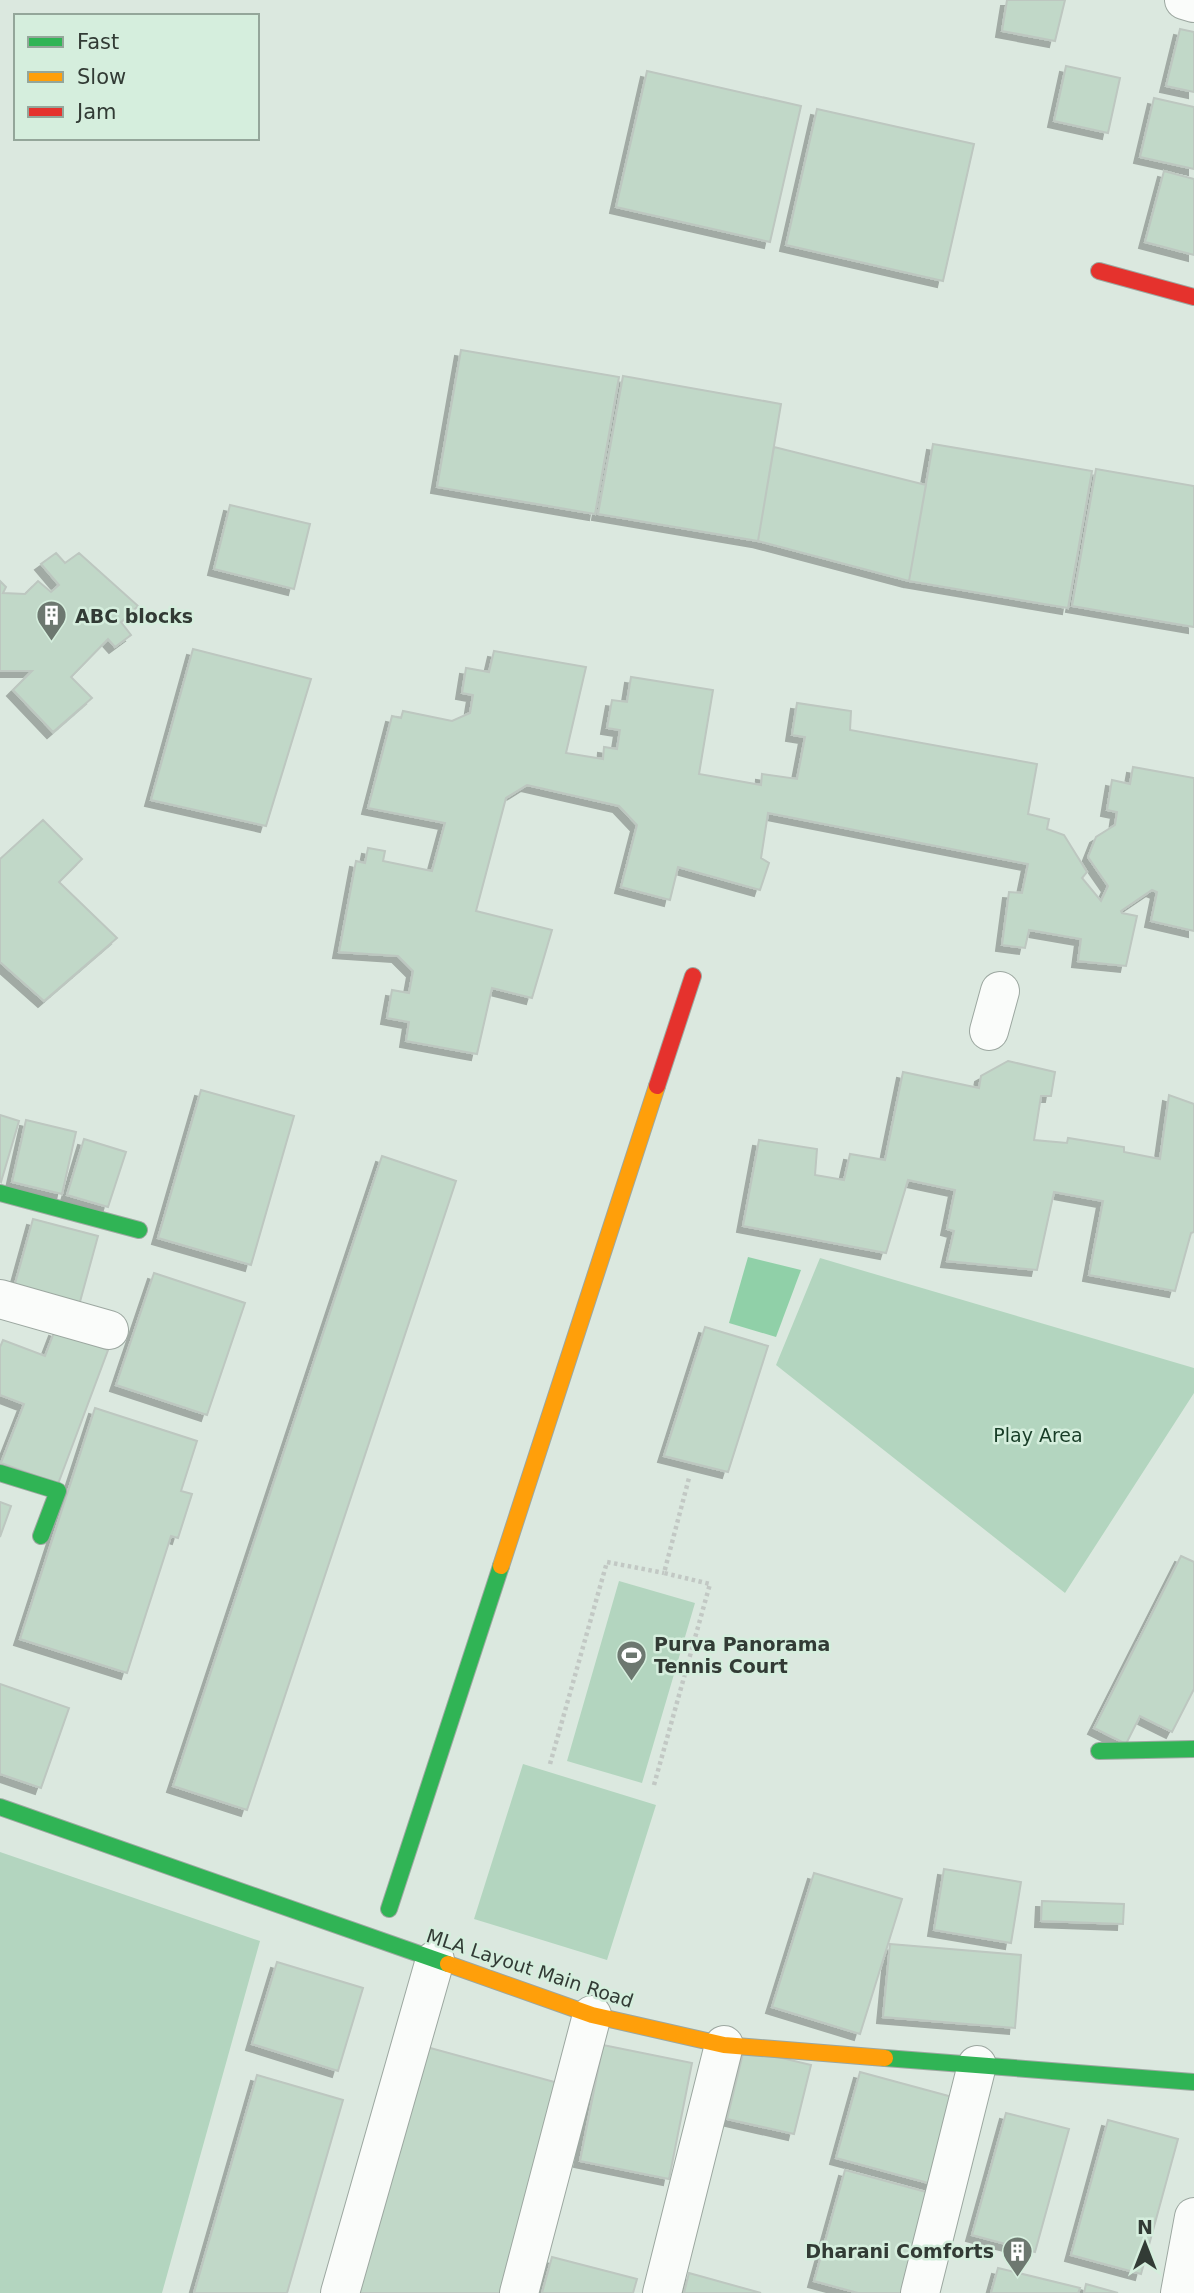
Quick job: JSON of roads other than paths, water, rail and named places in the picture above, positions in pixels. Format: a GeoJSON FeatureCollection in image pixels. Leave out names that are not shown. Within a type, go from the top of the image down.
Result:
{"type":"FeatureCollection","features":[{"type":"Feature","properties":{"kind":"street"},"geometry":{"type":"LineString","coordinates":[[1184,0],[1194,3]]}},
{"type":"Feature","properties":{"kind":"street"},"geometry":{"type":"LineString","coordinates":[[1099,271],[1194,297]]}},
{"type":"Feature","properties":{"kind":"street"},"geometry":{"type":"LineString","coordinates":[[389,1909],[693,976]]}},
{"type":"Feature","properties":{"kind":"street"},"geometry":{"type":"LineString","coordinates":[[989,1031],[1000,991]]}},
{"type":"Feature","properties":{"kind":"street"},"geometry":{"type":"LineString","coordinates":[[0,1194],[139,1230]]}},
{"type":"Feature","properties":{"kind":"street"},"geometry":{"type":"LineString","coordinates":[[0,1298],[109,1330]]}},
{"type":"Feature","properties":{"kind":"street"},"geometry":{"type":"LineString","coordinates":[[0,1473],[58,1491],[41,1536]]}},
{"type":"Feature","properties":{"kind":"street"},"geometry":{"type":"LineString","coordinates":[[1099,1751],[1194,1749]]}},
{"type":"Feature","properties":{"kind":"street","name":"MLA Layout Main Road"},"geometry":{"type":"LineString","coordinates":[[0,1807],[592,2015],[724,2045],[1194,2082]]}},
{"type":"Feature","properties":{"kind":"street"},"geometry":{"type":"LineString","coordinates":[[340,2293],[435,1960]]}},
{"type":"Feature","properties":{"kind":"street"},"geometry":{"type":"LineString","coordinates":[[519,2293],[592,2015]]}},
{"type":"Feature","properties":{"kind":"street"},"geometry":{"type":"LineString","coordinates":[[662,2293],[724,2045]]}},
{"type":"Feature","properties":{"kind":"street"},"geometry":{"type":"LineString","coordinates":[[920,2293],[977,2065]]}},
{"type":"Feature","properties":{"kind":"street"},"geometry":{"type":"LineString","coordinates":[[1180,2293],[1194,2217]]}},
{"type":"Feature","properties":{"kind":"place","name":"ABC blocks"},"geometry":{"type":"Point","coordinates":[52,643]}},
{"type":"Feature","properties":{"kind":"place","name":"Purva Panorama Tennis Court"},"geometry":{"type":"Point","coordinates":[631,1682]}},
{"type":"Feature","properties":{"kind":"place","name":"Dharani Comforts"},"geometry":{"type":"Point","coordinates":[1017,2278]}},
{"type":"Feature","properties":{"kind":"park label","name":"Play Area"},"geometry":{"type":"Point","coordinates":[1038,1435]}}]}
